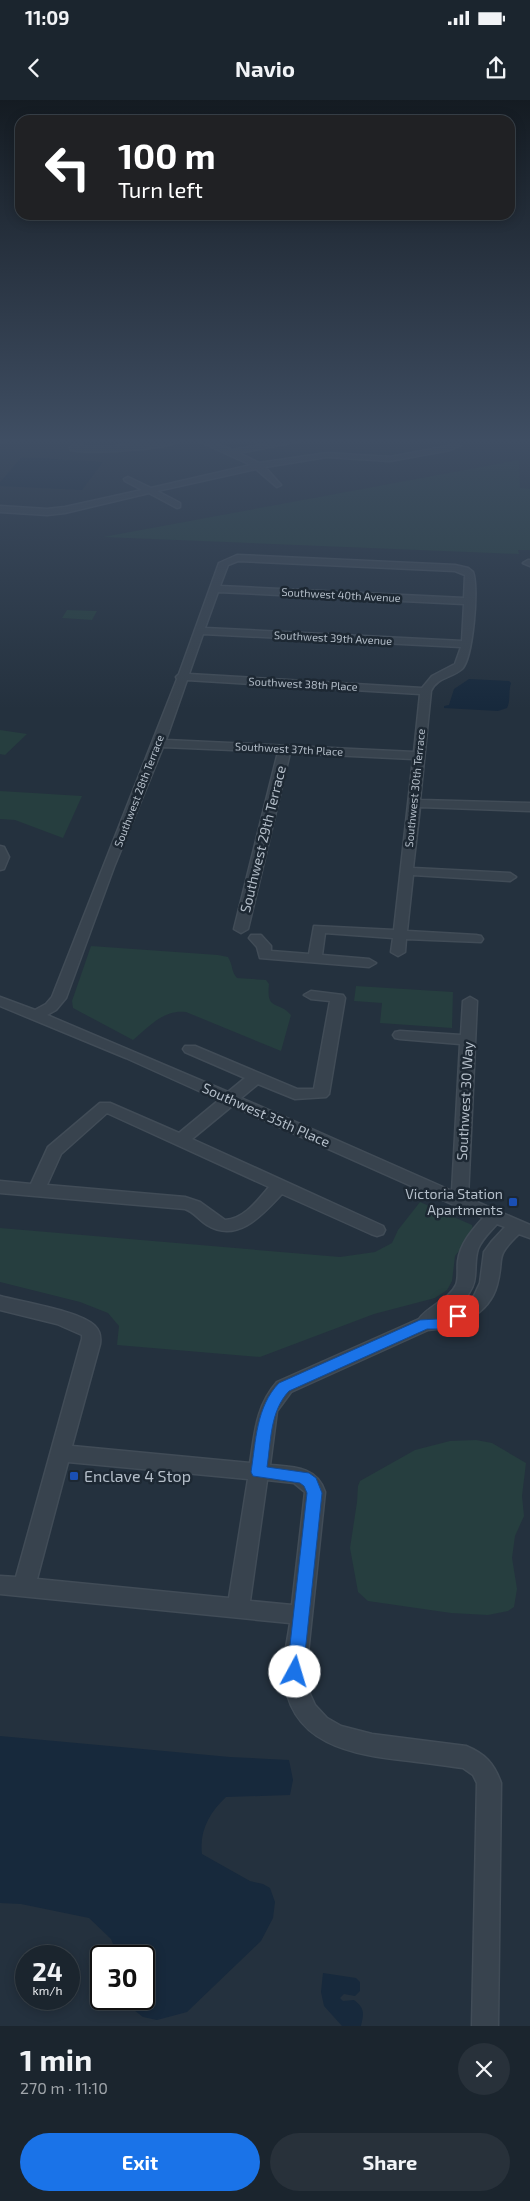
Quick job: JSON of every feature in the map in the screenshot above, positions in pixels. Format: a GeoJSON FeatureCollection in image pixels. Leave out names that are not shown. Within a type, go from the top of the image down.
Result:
{"type":"FeatureCollection","features":[{"type":"Feature","properties":{"kind":"street","name":"Southwest 28th Terrace"},"geometry":{"type":"LineString","coordinates":[[37,1015],[51,1007],[60,998],[94,911],[108,867],[158,743],[224,563],[230,560],[254,558],[460,568],[470,574],[468,602]]}},
{"type":"Feature","properties":{"kind":"street","name":"Southwest 40th Avenue"},"geometry":{"type":"LineString","coordinates":[[214,589],[468,602]]}},
{"type":"Feature","properties":{"kind":"street"},"geometry":{"type":"LineString","coordinates":[[426,691],[431,680],[459,666],[465,658],[468,602]]}},
{"type":"Feature","properties":{"kind":"street","name":"Southwest 39th Avenue"},"geometry":{"type":"LineString","coordinates":[[200,631],[467,644]]}},
{"type":"Feature","properties":{"kind":"street","name":"Southwest 38th Place"},"geometry":{"type":"LineString","coordinates":[[181,677],[426,691]]}},
{"type":"Feature","properties":{"kind":"street","name":"Southwest 30th Terrace"},"geometry":{"type":"LineString","coordinates":[[398,952],[426,691]]}},
{"type":"Feature","properties":{"kind":"street","name":"Southwest 37th Place"},"geometry":{"type":"LineString","coordinates":[[158,743],[419,756]]}},
{"type":"Feature","properties":{"kind":"street","name":"Southwest 29th Terrace"},"geometry":{"type":"LineString","coordinates":[[241,929],[285,749]]}},
{"type":"Feature","properties":{"kind":"street"},"geometry":{"type":"LineString","coordinates":[[414,802],[492,807],[530,807]]}},
{"type":"Feature","properties":{"kind":"street"},"geometry":{"type":"LineString","coordinates":[[0,850],[3,857],[0,866]]}},
{"type":"Feature","properties":{"kind":"street"},"geometry":{"type":"LineString","coordinates":[[406,871],[510,877]]}},
{"type":"Feature","properties":{"kind":"street"},"geometry":{"type":"LineString","coordinates":[[315,959],[319,929],[476,939]]}},
{"type":"Feature","properties":{"kind":"street"},"geometry":{"type":"LineString","coordinates":[[256,938],[264,946],[265,955],[369,963]]}},
{"type":"Feature","properties":{"kind":"street"},"geometry":{"type":"LineString","coordinates":[[190,1049],[295,1094],[321,1094],[338,998],[311,996]]}},
{"type":"Feature","properties":{"kind":"street","name":"Southwest 35th Place"},"geometry":{"type":"LineString","coordinates":[[0,1001],[37,1015],[230,1099],[523,1229]]}},
{"type":"Feature","properties":{"kind":"street","name":"Southwest 30 Way"},"geometry":{"type":"LineString","coordinates":[[460,1201],[470,1001]]}},
{"type":"Feature","properties":{"kind":"street"},"geometry":{"type":"LineString","coordinates":[[400,1035],[468,1040]]}},
{"type":"Feature","properties":{"kind":"street"},"geometry":{"type":"LineString","coordinates":[[181,1140],[256,1077]]}},
{"type":"Feature","properties":{"kind":"street"},"geometry":{"type":"LineString","coordinates":[[37,1190],[54,1151],[105,1106],[377,1230]]}},
{"type":"Feature","properties":{"kind":"street"},"geometry":{"type":"LineString","coordinates":[[0,1187],[185,1203],[200,1208],[214,1222],[232,1225],[246,1220],[280,1186]]}},
{"type":"Feature","properties":{"kind":"street"},"geometry":{"type":"LineString","coordinates":[[425,1324],[430,1314],[456,1298],[466,1284],[468,1254],[494,1216]]}},
{"type":"Feature","properties":{"kind":"street"},"geometry":{"type":"LineString","coordinates":[[238,1608],[268,1411],[277,1394],[284,1387],[425,1324],[438,1324],[450,1320],[472,1308],[481,1300],[489,1284],[492,1256],[502,1241],[523,1229]]}},
{"type":"Feature","properties":{"kind":"street"},"geometry":{"type":"LineString","coordinates":[[471,1247],[492,1256]]}},
{"type":"Feature","properties":{"kind":"street"},"geometry":{"type":"LineString","coordinates":[[0,1303],[71,1322],[88,1330],[91,1335],[89,1349],[24,1587]]}},
{"type":"Feature","properties":{"kind":"street"},"geometry":{"type":"LineString","coordinates":[[60,1453],[296,1475],[304,1478],[314,1487],[315,1496],[295,1672],[295,1688],[300,1702],[319,1725],[332,1734],[356,1743],[466,1757],[477,1762],[485,1771],[489,1784],[484,2026]]}},
{"type":"Feature","properties":{"kind":"street"},"geometry":{"type":"LineString","coordinates":[[0,1585],[301,1615]]}},
{"type":"Feature","properties":{"kind":"green space"},"geometry":{"type":"Polygon","coordinates":[[[147,529],[530,529],[530,550],[518,550],[519,554],[103,537],[147,529]]]}},
{"type":"Feature","properties":{"kind":"green space"},"geometry":{"type":"Polygon","coordinates":[[[67,610],[97,611],[92,620],[62,618],[67,610]]]}},
{"type":"Feature","properties":{"kind":"green space"},"geometry":{"type":"Polygon","coordinates":[[[0,730],[27,734],[5,755],[0,754],[0,730]]]}},
{"type":"Feature","properties":{"kind":"green space"},"geometry":{"type":"Polygon","coordinates":[[[0,791],[82,796],[63,838],[15,820],[0,819],[0,791]]]}},
{"type":"Feature","properties":{"kind":"green space"},"geometry":{"type":"Polygon","coordinates":[[[91,946],[228,957],[237,978],[266,980],[269,984],[269,999],[271,1002],[291,1015],[281,1051],[186,1012],[171,1013],[164,1016],[151,1024],[133,1040],[73,1008],[72,1001],[91,946]]]}},
{"type":"Feature","properties":{"kind":"green space"},"geometry":{"type":"Polygon","coordinates":[[[356,986],[453,992],[452,1028],[380,1023],[382,1003],[354,1001],[356,986]]]}},
{"type":"Feature","properties":{"kind":"green space"},"geometry":{"type":"Polygon","coordinates":[[[420,1202],[472,1225],[473,1230],[470,1237],[455,1256],[452,1281],[447,1290],[435,1298],[374,1314],[260,1357],[117,1345],[119,1326],[108,1313],[80,1302],[0,1282],[0,1228],[340,1257],[375,1252],[392,1243],[398,1230],[420,1202]]]}},
{"type":"Feature","properties":{"kind":"green space"},"geometry":{"type":"Polygon","coordinates":[[[476,1440],[492,1443],[526,1463],[522,1496],[524,1516],[515,1536],[512,1558],[517,1589],[514,1607],[508,1611],[488,1615],[451,1613],[368,1601],[358,1592],[350,1548],[360,1481],[415,1450],[450,1441],[476,1440]]]}},
{"type":"Feature","properties":{"kind":"water"},"geometry":{"type":"Polygon","coordinates":[[[469,679],[509,681],[511,683],[507,708],[498,711],[444,708],[444,706],[449,705],[454,689],[469,679]]]}},
{"type":"Feature","properties":{"kind":"water"},"geometry":{"type":"Polygon","coordinates":[[[0,1736],[230,1757],[289,1760],[293,1780],[290,1795],[226,1797],[207,1822],[202,1838],[202,1854],[250,1881],[270,1888],[275,1902],[273,1918],[261,1941],[187,2012],[157,2020],[143,2017],[134,2010],[155,2010],[155,1945],[113,1945],[111,1939],[89,1918],[21,1904],[0,1903],[0,1736]]]}},
{"type":"Feature","properties":{"kind":"water"},"geometry":{"type":"Polygon","coordinates":[[[323,1973],[356,1978],[360,1982],[360,1991],[355,1996],[344,1994],[340,1998],[343,2001],[354,2000],[360,2006],[363,2015],[361,2026],[342,2026],[324,2006],[321,1992],[323,1973]]]}},
{"type":"Feature","properties":{"kind":"place","name":"Victoria Station Apartments"},"geometry":{"type":"Point","coordinates":[513,1202]}},
{"type":"Feature","properties":{"kind":"place","name":"Enclave 4 Stop"},"geometry":{"type":"Point","coordinates":[74,1476]}},
{"type":"Feature","properties":{"kind":"route"},"geometry":{"type":"LineString","coordinates":[[295,1672],[315,1493],[314,1487],[304,1478],[296,1475],[259,1472],[268,1411],[277,1394],[284,1387],[425,1324],[438,1324],[458,1316]]}}]}
